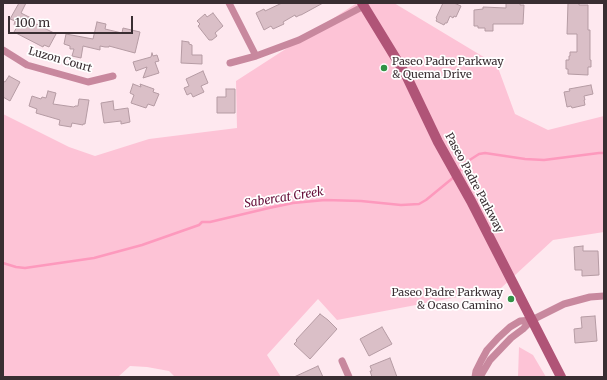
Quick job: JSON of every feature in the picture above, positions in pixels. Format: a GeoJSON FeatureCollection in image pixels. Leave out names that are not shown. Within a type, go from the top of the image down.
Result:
{"type":"FeatureCollection","features":[{"type":"Feature","properties":{"kind":"main road","name":"Paseo Padre Parkway"},"geometry":{"type":"LineString","coordinates":[[363,5],[406,75],[438,142],[471,201],[561,377]]}},
{"type":"Feature","properties":{"kind":"street"},"geometry":{"type":"LineString","coordinates":[[229,3],[256,56]]}},
{"type":"Feature","properties":{"kind":"street"},"geometry":{"type":"LineString","coordinates":[[230,63],[256,56],[299,40],[363,5]]}},
{"type":"Feature","properties":{"kind":"street","name":"Luzon Court"},"geometry":{"type":"LineString","coordinates":[[3,50],[27,65],[88,82],[113,76]]}},
{"type":"Feature","properties":{"kind":"street"},"geometry":{"type":"LineString","coordinates":[[480,377],[490,360],[511,338],[532,320],[564,304],[590,297],[604,296]]}},
{"type":"Feature","properties":{"kind":"street"},"geometry":{"type":"LineString","coordinates":[[476,377],[476,371],[487,350],[498,338],[510,327],[520,321],[532,320]]}},
{"type":"Feature","properties":{"kind":"street"},"geometry":{"type":"LineString","coordinates":[[342,361],[349,377]]}},
{"type":"Feature","properties":{"kind":"shaded area"},"geometry":{"type":"Polygon","coordinates":[[[357,3],[394,3],[497,65],[515,114],[548,130],[604,116],[604,232],[553,240],[500,289],[337,320],[318,299],[267,355],[281,377],[175,377],[169,371],[130,366],[118,377],[3,377],[3,114],[69,147],[95,156],[149,139],[237,128],[236,81],[357,3]]]}},
{"type":"Feature","properties":{"kind":"shaded area"},"geometry":{"type":"Polygon","coordinates":[[[519,347],[533,355],[546,377],[518,377],[519,347]]]}},
{"type":"Feature","properties":{"kind":"building"},"geometry":{"type":"Polygon","coordinates":[[[19,3],[26,3],[21,13],[31,18],[30,21],[56,34],[49,47],[44,45],[43,47],[14,32],[17,27],[14,25],[15,21],[10,19],[19,3]]]}},
{"type":"Feature","properties":{"kind":"building"},"geometry":{"type":"Polygon","coordinates":[[[282,3],[323,3],[301,15],[296,17],[295,15],[283,22],[284,24],[273,29],[271,26],[264,30],[256,13],[264,9],[265,11],[282,3]]]}},
{"type":"Feature","properties":{"kind":"building"},"geometry":{"type":"Polygon","coordinates":[[[443,3],[454,3],[461,6],[456,17],[454,16],[453,18],[450,16],[447,23],[444,25],[436,21],[443,3]]]}},
{"type":"Feature","properties":{"kind":"building"},"geometry":{"type":"Polygon","coordinates":[[[506,3],[520,3],[520,5],[524,5],[523,24],[493,24],[493,31],[485,31],[485,28],[478,28],[478,26],[474,26],[474,10],[483,9],[483,7],[506,8],[506,3]]]}},
{"type":"Feature","properties":{"kind":"building"},"geometry":{"type":"Polygon","coordinates":[[[568,3],[588,5],[588,30],[590,30],[591,67],[588,67],[588,75],[568,74],[568,69],[566,69],[566,60],[569,60],[570,52],[577,52],[577,34],[567,34],[568,3]]]}},
{"type":"Feature","properties":{"kind":"building"},"geometry":{"type":"Polygon","coordinates":[[[213,13],[223,26],[215,33],[217,36],[212,40],[209,40],[198,26],[200,24],[197,21],[205,14],[207,17],[213,13]]]}},
{"type":"Feature","properties":{"kind":"building"},"geometry":{"type":"Polygon","coordinates":[[[97,22],[106,24],[105,29],[122,33],[123,28],[140,32],[135,53],[109,46],[100,46],[100,50],[83,46],[81,58],[72,56],[74,49],[70,49],[70,46],[64,44],[66,34],[93,39],[97,22]]]}},
{"type":"Feature","properties":{"kind":"building"},"geometry":{"type":"Polygon","coordinates":[[[182,41],[189,42],[189,44],[192,45],[192,55],[202,55],[202,64],[181,63],[182,41]]]}},
{"type":"Feature","properties":{"kind":"building"},"geometry":{"type":"Polygon","coordinates":[[[152,53],[153,56],[157,55],[159,61],[155,62],[159,73],[143,78],[147,67],[136,71],[133,62],[151,57],[152,53]]]}},
{"type":"Feature","properties":{"kind":"building"},"geometry":{"type":"Polygon","coordinates":[[[203,71],[208,83],[201,86],[204,92],[193,97],[191,93],[187,95],[184,88],[189,86],[186,79],[203,71]]]}},
{"type":"Feature","properties":{"kind":"building"},"geometry":{"type":"Polygon","coordinates":[[[9,76],[20,82],[10,101],[3,97],[3,81],[5,82],[9,76]]]}},
{"type":"Feature","properties":{"kind":"building"},"geometry":{"type":"Polygon","coordinates":[[[133,84],[141,87],[140,84],[154,89],[153,92],[159,94],[154,106],[148,104],[146,108],[131,103],[134,95],[130,93],[133,84]]]}},
{"type":"Feature","properties":{"kind":"building"},"geometry":{"type":"Polygon","coordinates":[[[591,85],[593,94],[584,96],[585,105],[572,108],[571,106],[567,107],[564,92],[570,91],[569,89],[591,85]]]}},
{"type":"Feature","properties":{"kind":"building"},"geometry":{"type":"Polygon","coordinates":[[[226,89],[235,89],[235,113],[217,113],[217,97],[226,97],[226,89]]]}},
{"type":"Feature","properties":{"kind":"building"},"geometry":{"type":"Polygon","coordinates":[[[48,91],[56,93],[53,104],[74,107],[78,106],[79,99],[89,100],[85,124],[72,123],[71,127],[59,125],[60,120],[36,113],[37,109],[29,106],[32,96],[41,99],[42,97],[46,98],[48,91]]]}},
{"type":"Feature","properties":{"kind":"building"},"geometry":{"type":"Polygon","coordinates":[[[113,101],[114,110],[128,108],[130,122],[121,124],[121,121],[104,123],[101,103],[113,101]]]}},
{"type":"Feature","properties":{"kind":"building"},"geometry":{"type":"Polygon","coordinates":[[[583,246],[583,251],[598,251],[599,275],[582,276],[582,270],[575,270],[574,247],[583,246]]]}},
{"type":"Feature","properties":{"kind":"building"},"geometry":{"type":"Polygon","coordinates":[[[320,314],[337,329],[310,359],[294,344],[320,314]]]}},
{"type":"Feature","properties":{"kind":"building"},"geometry":{"type":"Polygon","coordinates":[[[595,316],[597,341],[575,343],[574,329],[582,328],[581,317],[595,316]]]}},
{"type":"Feature","properties":{"kind":"building"},"geometry":{"type":"Polygon","coordinates":[[[382,327],[392,344],[369,356],[360,339],[382,327]]]}},
{"type":"Feature","properties":{"kind":"building"},"geometry":{"type":"Polygon","coordinates":[[[390,358],[397,377],[372,377],[370,366],[390,358]]]}},
{"type":"Feature","properties":{"kind":"building"},"geometry":{"type":"Polygon","coordinates":[[[318,366],[323,377],[294,377],[318,366]]]}},
{"type":"Feature","properties":{"kind":"waterway","name":"Sabercat Creek"},"geometry":{"type":"LineString","coordinates":[[459,172],[465,163],[479,154],[485,153],[525,159],[544,160],[604,153]]}},
{"type":"Feature","properties":{"kind":"waterway","name":"Sabercat Creek"},"geometry":{"type":"LineString","coordinates":[[3,263],[25,268],[94,258],[142,245],[199,225],[202,222],[210,222],[293,203],[325,200],[361,201],[401,205],[419,204],[454,177]]}},
{"type":"Feature","properties":{"kind":"place","name":"Paseo Padre Parkway & Quema Drive"},"geometry":{"type":"Point","coordinates":[384,68]}},
{"type":"Feature","properties":{"kind":"place","name":"Paseo Padre Parkway & Ocaso Camino"},"geometry":{"type":"Point","coordinates":[511,299]}}]}
